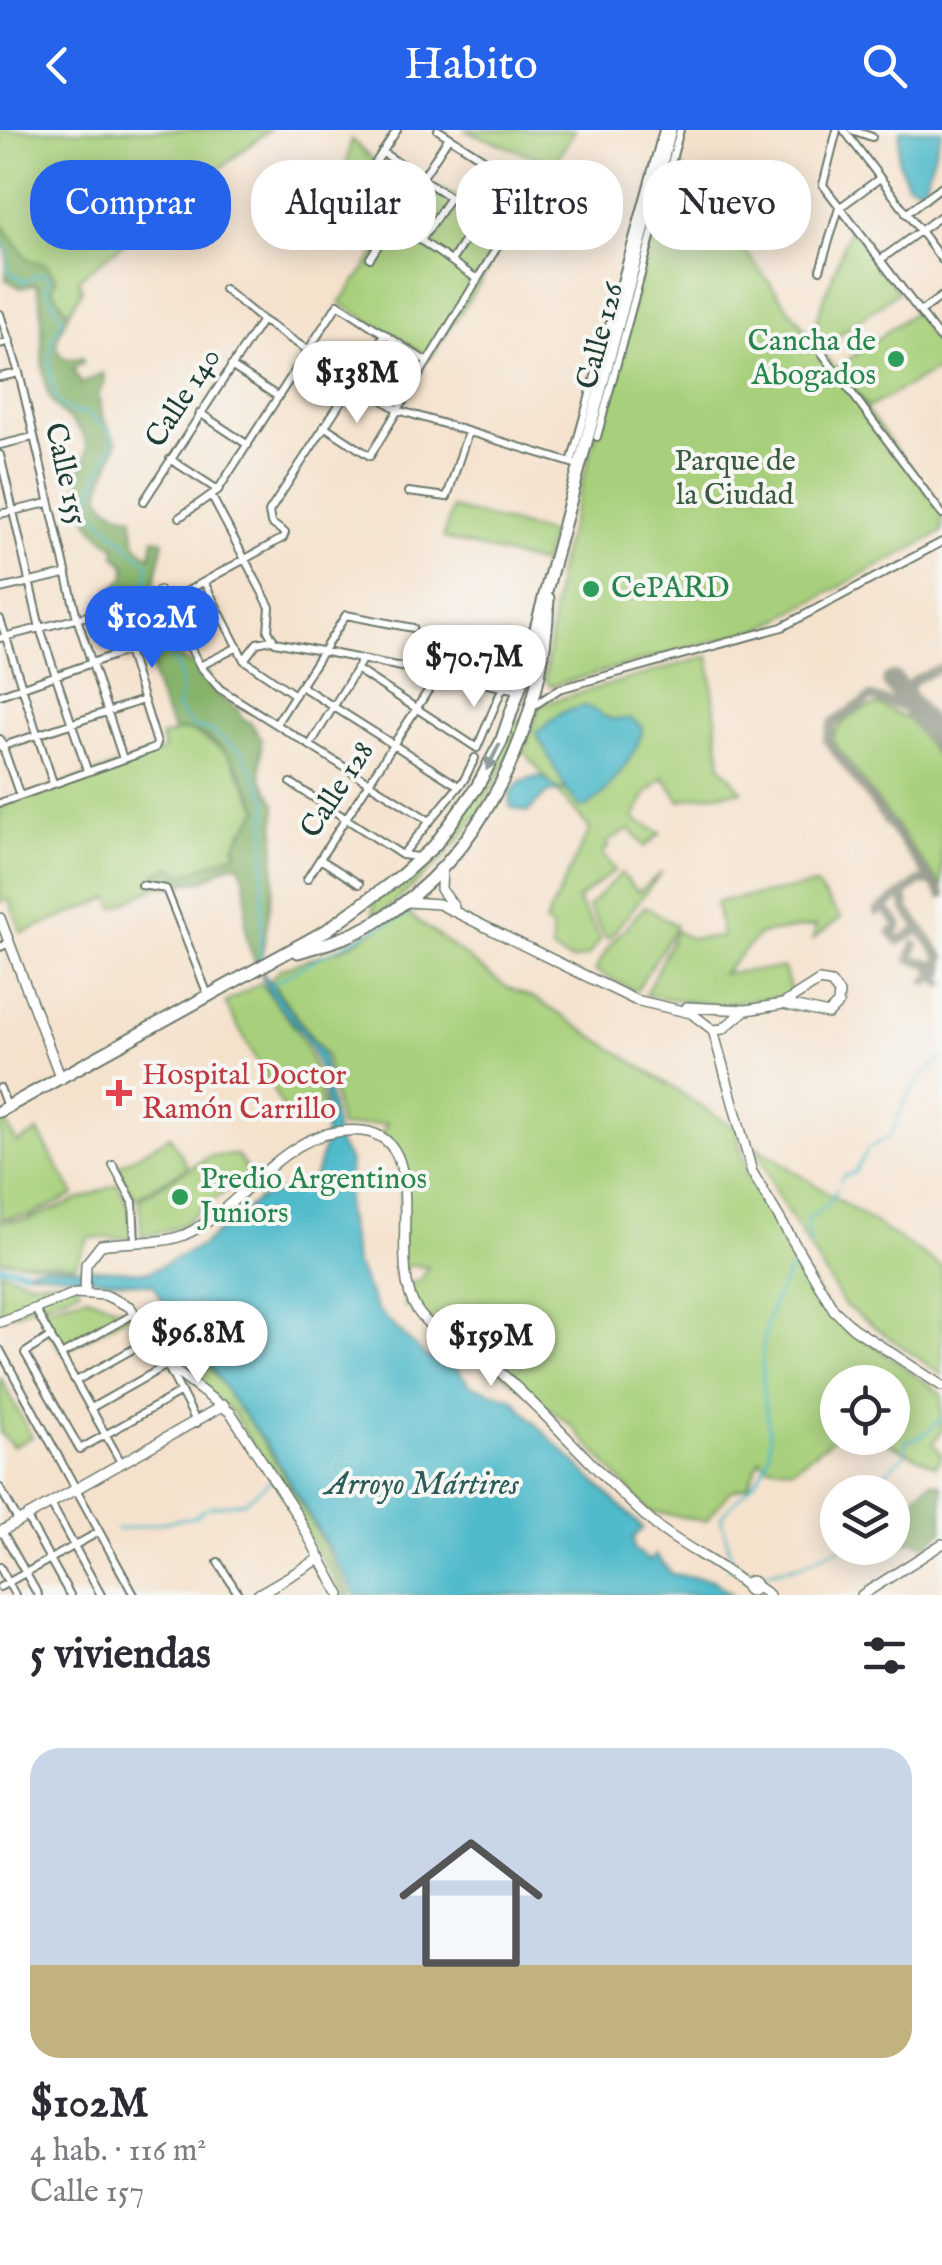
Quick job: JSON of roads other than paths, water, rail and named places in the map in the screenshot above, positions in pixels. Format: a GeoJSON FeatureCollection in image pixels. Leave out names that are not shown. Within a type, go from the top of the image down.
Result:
{"type":"FeatureCollection","features":[{"type":"Feature","properties":{"kind":"highway"},"geometry":{"type":"LineString","coordinates":[[2,1109],[265,965],[372,899],[435,845],[478,787],[520,687],[575,464],[602,380],[667,130]]}},
{"type":"Feature","properties":{"kind":"highway"},"geometry":{"type":"LineString","coordinates":[[602,380],[617,362]]}},
{"type":"Feature","properties":{"kind":"highway"},"geometry":{"type":"LineString","coordinates":[[265,965],[337,941],[385,917],[447,862],[498,786],[530,712],[538,682],[552,564]]}},
{"type":"Feature","properties":{"kind":"highway"},"geometry":{"type":"LineString","coordinates":[[520,687],[530,677],[538,682]]}},
{"type":"Feature","properties":{"kind":"highway"},"geometry":{"type":"LineString","coordinates":[[512,713],[520,722],[530,712]]}},
{"type":"Feature","properties":{"kind":"highway"},"geometry":{"type":"LineString","coordinates":[[435,845],[450,842],[447,862]]}},
{"type":"Feature","properties":{"kind":"highway"},"geometry":{"type":"LineString","coordinates":[[372,899],[370,916],[385,917]]}},
{"type":"Feature","properties":{"kind":"main road"},"geometry":{"type":"LineString","coordinates":[[447,862],[441,889],[455,908],[636,997],[747,1010],[783,1004],[828,982],[839,993],[832,1012],[813,1012],[783,1004]]}},
{"type":"Feature","properties":{"kind":"main road"},"geometry":{"type":"LineString","coordinates":[[396,909],[414,900],[439,904],[635,1000],[692,1013],[710,1027],[752,1172],[834,1310],[853,1328],[942,1384]]}},
{"type":"Feature","properties":{"kind":"main road"},"geometry":{"type":"LineString","coordinates":[[0,918],[5,945],[61,1078]]}},
{"type":"Feature","properties":{"kind":"main road"},"geometry":{"type":"LineString","coordinates":[[809,988],[806,999],[813,1012]]}},
{"type":"Feature","properties":{"kind":"main road"},"geometry":{"type":"LineString","coordinates":[[717,1009],[726,1026],[724,1042],[756,1170],[836,1306],[851,1322],[942,1384]]}},
{"type":"Feature","properties":{"kind":"main road"},"geometry":{"type":"LineString","coordinates":[[710,1027],[717,1009]]}},
{"type":"Feature","properties":{"kind":"main road"},"geometry":{"type":"LineString","coordinates":[[710,1027],[726,1026],[747,1010]]}},
{"type":"Feature","properties":{"kind":"main road"},"geometry":{"type":"LineString","coordinates":[[85,1293],[86,1264],[101,1245],[186,1234],[289,1152],[326,1134],[379,1136],[402,1160],[403,1273],[409,1296],[427,1322],[501,1372],[674,1540],[767,1594]]}},
{"type":"Feature","properties":{"kind":"main road"},"geometry":{"type":"LineString","coordinates":[[0,1324],[34,1307],[85,1293],[114,1298],[137,1312],[167,1366],[224,1405],[321,1558],[340,1595]]}},
{"type":"Feature","properties":{"kind":"main road"},"geometry":{"type":"LineString","coordinates":[[22,1518],[224,1405]]}},
{"type":"Feature","properties":{"kind":"main road"},"geometry":{"type":"LineString","coordinates":[[1,1530],[78,1489]]}},
{"type":"Feature","properties":{"kind":"main road"},"geometry":{"type":"LineString","coordinates":[[862,1595],[942,1544]]}},
{"type":"Feature","properties":{"kind":"main road"},"geometry":{"type":"LineString","coordinates":[[260,1594],[321,1558]]}},
{"type":"Feature","properties":{"kind":"street"},"geometry":{"type":"LineString","coordinates":[[377,160],[397,130]]}},
{"type":"Feature","properties":{"kind":"street"},"geometry":{"type":"LineString","coordinates":[[438,130],[486,160]]}},
{"type":"Feature","properties":{"kind":"street"},"geometry":{"type":"LineString","coordinates":[[224,289],[262,320],[398,410],[575,464],[667,130]]}},
{"type":"Feature","properties":{"kind":"street","name":"Calle 126"},"geometry":{"type":"LineString","coordinates":[[597,437],[680,130]]}},
{"type":"Feature","properties":{"kind":"street"},"geometry":{"type":"LineString","coordinates":[[841,130],[942,260]]}},
{"type":"Feature","properties":{"kind":"street"},"geometry":{"type":"LineString","coordinates":[[841,130],[823,185],[942,341]]}},
{"type":"Feature","properties":{"kind":"street"},"geometry":{"type":"LineString","coordinates":[[852,130],[872,137]]}},
{"type":"Feature","properties":{"kind":"street"},"geometry":{"type":"LineString","coordinates":[[434,160],[449,136]]}},
{"type":"Feature","properties":{"kind":"street"},"geometry":{"type":"LineString","coordinates":[[382,152],[393,160]]}},
{"type":"Feature","properties":{"kind":"street"},"geometry":{"type":"LineString","coordinates":[[820,270],[840,208],[880,178]]}},
{"type":"Feature","properties":{"kind":"street"},"geometry":{"type":"LineString","coordinates":[[906,214],[942,186]]}},
{"type":"Feature","properties":{"kind":"street"},"geometry":{"type":"LineString","coordinates":[[436,190],[456,204]]}},
{"type":"Feature","properties":{"kind":"street"},"geometry":{"type":"LineString","coordinates":[[436,219],[449,199]]}},
{"type":"Feature","properties":{"kind":"street"},"geometry":{"type":"LineString","coordinates":[[880,260],[942,215]]}},
{"type":"Feature","properties":{"kind":"street"},"geometry":{"type":"LineString","coordinates":[[436,249],[478,279]]}},
{"type":"Feature","properties":{"kind":"street"},"geometry":{"type":"LineString","coordinates":[[370,258],[375,250]]}},
{"type":"Feature","properties":{"kind":"street"},"geometry":{"type":"LineString","coordinates":[[452,260],[458,250]]}},
{"type":"Feature","properties":{"kind":"street"},"geometry":{"type":"LineString","coordinates":[[324,426],[370,456],[495,250]]}},
{"type":"Feature","properties":{"kind":"street"},"geometry":{"type":"LineString","coordinates":[[920,312],[942,296]]}},
{"type":"Feature","properties":{"kind":"street"},"geometry":{"type":"LineString","coordinates":[[180,517],[218,490],[338,304],[427,362]]}},
{"type":"Feature","properties":{"kind":"street","name":"Calle 155"},"geometry":{"type":"LineString","coordinates":[[0,314],[19,372],[77,618],[122,759]]}},
{"type":"Feature","properties":{"kind":"street","name":"Calle 140"},"geometry":{"type":"LineString","coordinates":[[144,501],[262,320]]}},
{"type":"Feature","properties":{"kind":"street"},"geometry":{"type":"LineString","coordinates":[[119,623],[283,538],[284,533],[272,524],[269,512],[385,334]]}},
{"type":"Feature","properties":{"kind":"street"},"geometry":{"type":"LineString","coordinates":[[0,344],[10,341]]}},
{"type":"Feature","properties":{"kind":"street"},"geometry":{"type":"LineString","coordinates":[[816,345],[942,514]]}},
{"type":"Feature","properties":{"kind":"street"},"geometry":{"type":"LineString","coordinates":[[231,366],[277,396]]}},
{"type":"Feature","properties":{"kind":"street"},"geometry":{"type":"LineString","coordinates":[[0,377],[19,372]]}},
{"type":"Feature","properties":{"kind":"street"},"geometry":{"type":"LineString","coordinates":[[200,414],[248,445]]}},
{"type":"Feature","properties":{"kind":"street"},"geometry":{"type":"LineString","coordinates":[[408,492],[447,497],[468,432]]}},
{"type":"Feature","properties":{"kind":"street"},"geometry":{"type":"LineString","coordinates":[[0,445],[33,437]]}},
{"type":"Feature","properties":{"kind":"street"},"geometry":{"type":"LineString","coordinates":[[0,454],[40,628],[87,770]]}},
{"type":"Feature","properties":{"kind":"street"},"geometry":{"type":"LineString","coordinates":[[170,459],[218,490]]}},
{"type":"Feature","properties":{"kind":"street"},"geometry":{"type":"LineString","coordinates":[[212,497],[270,607],[268,631],[274,641]]}},
{"type":"Feature","properties":{"kind":"street"},"geometry":{"type":"LineString","coordinates":[[0,514],[48,504]]}},
{"type":"Feature","properties":{"kind":"street"},"geometry":{"type":"LineString","coordinates":[[530,712],[559,689],[782,627],[942,542]]}},
{"type":"Feature","properties":{"kind":"street"},"geometry":{"type":"LineString","coordinates":[[0,590],[65,574]]}},
{"type":"Feature","properties":{"kind":"street"},"geometry":{"type":"LineString","coordinates":[[204,582],[246,662],[295,695]]}},
{"type":"Feature","properties":{"kind":"street"},"geometry":{"type":"LineString","coordinates":[[159,590],[200,666],[220,689],[430,821]]}},
{"type":"Feature","properties":{"kind":"street"},"geometry":{"type":"LineString","coordinates":[[0,803],[155,748],[157,743],[114,609],[2,638]]}},
{"type":"Feature","properties":{"kind":"street"},"geometry":{"type":"LineString","coordinates":[[276,724],[343,617],[350,614],[413,628]]}},
{"type":"Feature","properties":{"kind":"street"},"geometry":{"type":"LineString","coordinates":[[0,620],[2,638],[53,784]]}},
{"type":"Feature","properties":{"kind":"street"},"geometry":{"type":"LineString","coordinates":[[246,662],[262,640],[274,641],[503,687],[520,687]]}},
{"type":"Feature","properties":{"kind":"street"},"geometry":{"type":"LineString","coordinates":[[200,666],[238,647]]}},
{"type":"Feature","properties":{"kind":"street"},"geometry":{"type":"LineString","coordinates":[[0,695],[126,650]]}},
{"type":"Feature","properties":{"kind":"street"},"geometry":{"type":"LineString","coordinates":[[310,745],[362,660]]}},
{"type":"Feature","properties":{"kind":"street"},"geometry":{"type":"LineString","coordinates":[[356,670],[477,748],[503,687]]}},
{"type":"Feature","properties":{"kind":"street","name":"Calle 128"},"geometry":{"type":"LineString","coordinates":[[307,880],[438,674]]}},
{"type":"Feature","properties":{"kind":"street"},"geometry":{"type":"LineString","coordinates":[[538,682],[559,689]]}},
{"type":"Feature","properties":{"kind":"street"},"geometry":{"type":"LineString","coordinates":[[301,686],[457,785]]}},
{"type":"Feature","properties":{"kind":"street"},"geometry":{"type":"LineString","coordinates":[[20,796],[1,744],[142,700]]}},
{"type":"Feature","properties":{"kind":"street"},"geometry":{"type":"LineString","coordinates":[[402,876],[402,855],[474,758]]}},
{"type":"Feature","properties":{"kind":"street"},"geometry":{"type":"LineString","coordinates":[[291,783],[402,855],[414,859],[424,855]]}},
{"type":"Feature","properties":{"kind":"street"},"geometry":{"type":"LineString","coordinates":[[320,859],[359,884]]}},
{"type":"Feature","properties":{"kind":"street"},"geometry":{"type":"LineString","coordinates":[[141,885],[166,889],[208,996]]}},
{"type":"Feature","properties":{"kind":"street"},"geometry":{"type":"LineString","coordinates":[[0,1088],[2,1109]]}},
{"type":"Feature","properties":{"kind":"street"},"geometry":{"type":"LineString","coordinates":[[112,1165],[132,1202],[135,1242]]}},
{"type":"Feature","properties":{"kind":"street"},"geometry":{"type":"LineString","coordinates":[[34,1307],[121,1463]]}},
{"type":"Feature","properties":{"kind":"street"},"geometry":{"type":"LineString","coordinates":[[61,1355],[137,1312]]}},
{"type":"Feature","properties":{"kind":"street"},"geometry":{"type":"LineString","coordinates":[[50,1336],[24,1353],[80,1449],[182,1392]]}},
{"type":"Feature","properties":{"kind":"street"},"geometry":{"type":"LineString","coordinates":[[76,1381],[152,1338]]}},
{"type":"Feature","properties":{"kind":"street"},"geometry":{"type":"LineString","coordinates":[[0,1350],[135,1595]]}},
{"type":"Feature","properties":{"kind":"street"},"geometry":{"type":"LineString","coordinates":[[91,1408],[167,1366],[196,1421]]}},
{"type":"Feature","properties":{"kind":"street"},"geometry":{"type":"LineString","coordinates":[[19,1384],[36,1375]]}},
{"type":"Feature","properties":{"kind":"street"},"geometry":{"type":"LineString","coordinates":[[48,1437],[65,1428]]}},
{"type":"Feature","properties":{"kind":"street"},"geometry":{"type":"LineString","coordinates":[[0,1488],[70,1595]]}},
{"type":"Feature","properties":{"kind":"street"},"geometry":{"type":"LineString","coordinates":[[78,1489],[135,1595]]}},
{"type":"Feature","properties":{"kind":"street"},"geometry":{"type":"LineString","coordinates":[[51,1504],[102,1595]]}},
{"type":"Feature","properties":{"kind":"street"},"geometry":{"type":"LineString","coordinates":[[1,1530],[38,1595]]}},
{"type":"Feature","properties":{"kind":"street"},"geometry":{"type":"LineString","coordinates":[[0,1587],[99,1532]]}},
{"type":"Feature","properties":{"kind":"street"},"geometry":{"type":"LineString","coordinates":[[218,1562],[239,1595]]}},
{"type":"Feature","properties":{"kind":"street"},"geometry":{"type":"LineString","coordinates":[[0,1568],[15,1595]]}},
{"type":"Feature","properties":{"kind":"water"},"geometry":{"type":"Polygon","coordinates":[[[900,130],[942,130],[923,189],[907,183],[898,160],[900,130]]]}},
{"type":"Feature","properties":{"kind":"water"},"geometry":{"type":"Polygon","coordinates":[[[583,706],[608,718],[630,718],[642,727],[622,770],[587,807],[580,807],[567,790],[547,793],[528,812],[510,807],[510,794],[520,782],[540,776],[558,790],[566,789],[536,733],[563,712],[583,706]]]}},
{"type":"Feature","properties":{"kind":"water","name":"Arroyo Mártires"},"geometry":{"type":"Polygon","coordinates":[[[261,971],[322,1053],[337,1141],[350,1162],[346,1211],[355,1262],[377,1310],[426,1357],[455,1366],[470,1385],[514,1399],[643,1528],[633,1538],[634,1549],[649,1561],[656,1555],[672,1574],[713,1580],[732,1595],[356,1595],[273,1453],[230,1397],[203,1352],[175,1326],[154,1285],[21,1270],[42,1266],[149,1272],[202,1245],[259,1199],[312,1181],[326,1128],[319,1070],[304,1036],[273,997],[261,971]]]}},
{"type":"Feature","properties":{"kind":"waterway","name":"Arroyo Mártires"},"geometry":{"type":"LineString","coordinates":[[0,239],[8,250],[7,270],[24,282],[42,273],[49,278],[47,290],[63,321],[50,351],[52,385],[60,406],[77,414],[84,411],[112,432],[112,444],[88,501],[106,525],[149,565],[143,624],[149,641],[157,639],[178,671],[181,688],[177,709],[193,727],[212,731],[242,752],[267,799],[260,962]]}},
{"type":"Feature","properties":{"kind":"waterway"},"geometry":{"type":"LineString","coordinates":[[273,985],[344,945],[423,908]]}},
{"type":"Feature","properties":{"kind":"waterway"},"geometry":{"type":"LineString","coordinates":[[840,1182],[843,1176],[854,1173],[868,1149],[891,1135],[916,1084],[942,1059]]}},
{"type":"Feature","properties":{"kind":"waterway"},"geometry":{"type":"LineString","coordinates":[[810,1246],[807,1220],[827,1205],[837,1189]]}},
{"type":"Feature","properties":{"kind":"waterway"},"geometry":{"type":"LineString","coordinates":[[733,1565],[721,1517],[754,1482],[768,1457],[770,1439],[762,1370],[764,1337],[772,1308],[795,1263]]}},
{"type":"Feature","properties":{"kind":"waterway"},"geometry":{"type":"LineString","coordinates":[[0,1266],[25,1270]]}},
{"type":"Feature","properties":{"kind":"waterway"},"geometry":{"type":"LineString","coordinates":[[883,1475],[904,1456],[906,1441],[921,1437],[942,1419]]}},
{"type":"Feature","properties":{"kind":"waterway"},"geometry":{"type":"LineString","coordinates":[[209,1507],[244,1502],[271,1480]]}},
{"type":"Feature","properties":{"kind":"waterway"},"geometry":{"type":"LineString","coordinates":[[117,1530],[194,1517],[205,1509]]}},
{"type":"Feature","properties":{"kind":"waterway"},"geometry":{"type":"LineString","coordinates":[[727,1569],[738,1565],[760,1578],[820,1557]]}},
{"type":"Feature","properties":{"kind":"place","name":"Cancha de Abogados"},"geometry":{"type":"Point","coordinates":[896,359]}},
{"type":"Feature","properties":{"kind":"place","name":"CePARD"},"geometry":{"type":"Point","coordinates":[591,589]}},
{"type":"Feature","properties":{"kind":"place","name":"Hospital Doctor Ramón Carrillo"},"geometry":{"type":"Point","coordinates":[119,1093]}},
{"type":"Feature","properties":{"kind":"place","name":"Predio Argentinos Juniors"},"geometry":{"type":"Point","coordinates":[180,1197]}},
{"type":"Feature","properties":{"kind":"park label","name":"Parque de la Ciudad"},"geometry":{"type":"Point","coordinates":[735,479]}}]}
